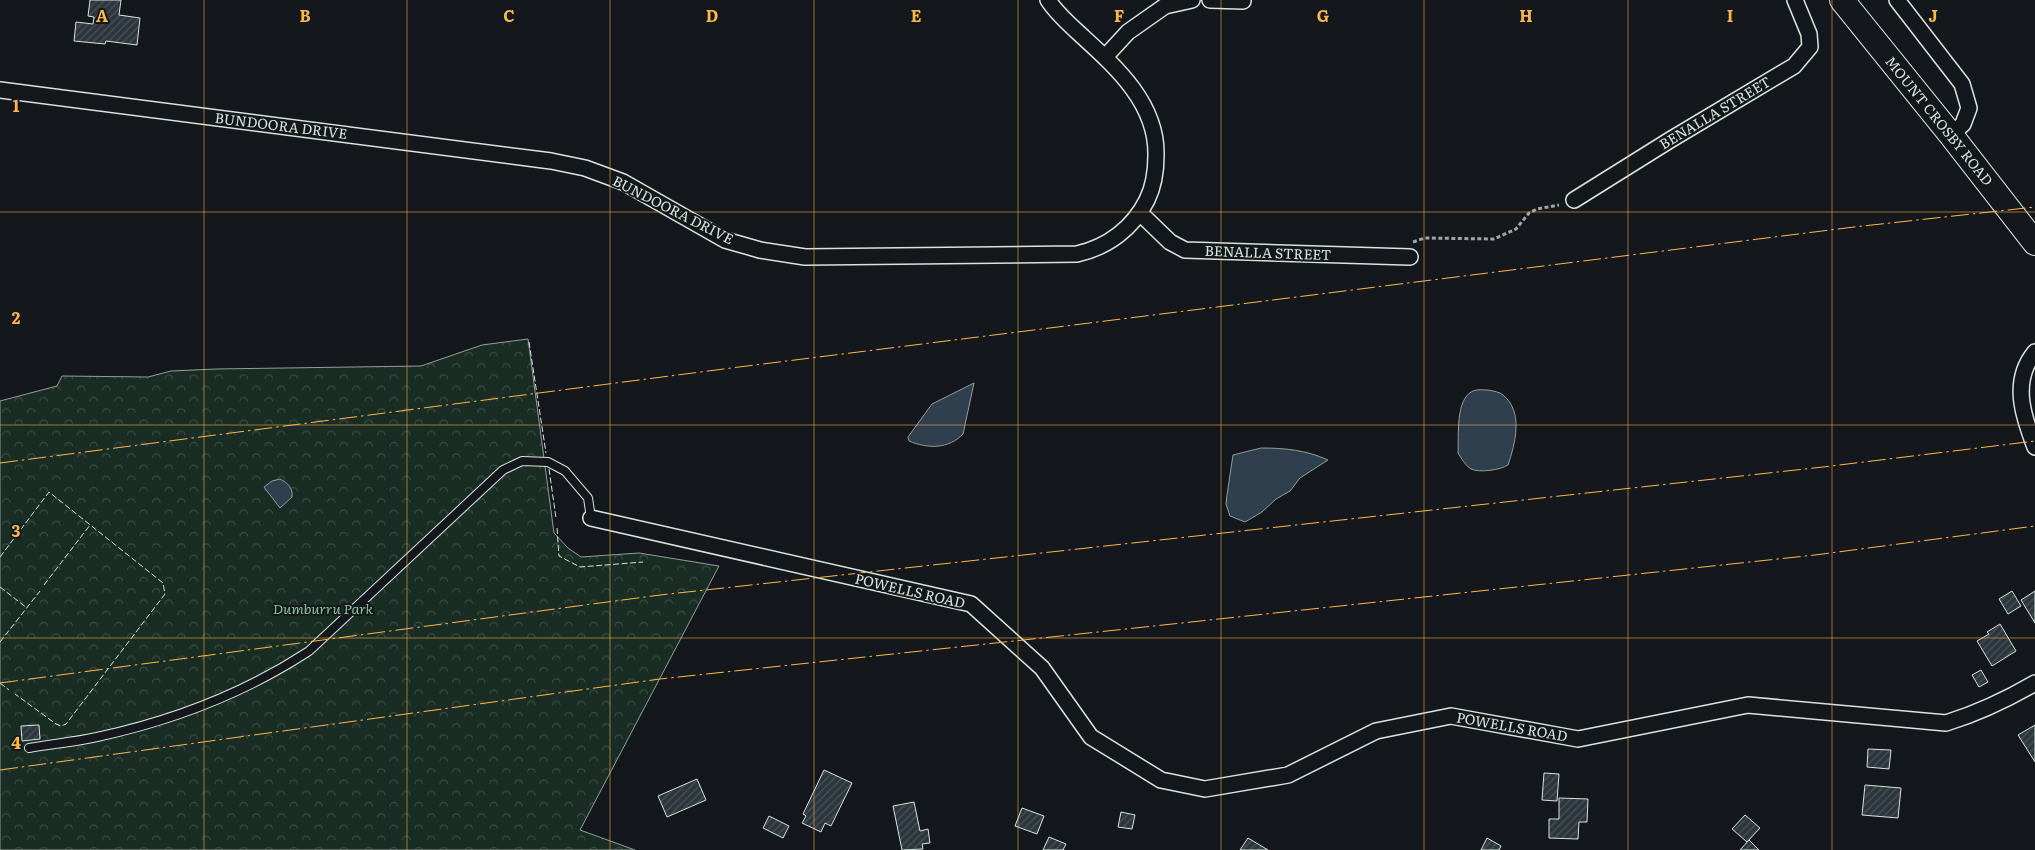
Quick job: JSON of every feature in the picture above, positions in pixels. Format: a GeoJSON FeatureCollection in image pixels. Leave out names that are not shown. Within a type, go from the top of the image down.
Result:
{"type":"FeatureCollection","features":[{"type":"Feature","properties":{"kind":"main road","name":"MOUNT CROSBY ROAD"},"geometry":{"type":"LineString","coordinates":[[1842,0],[1952,135],[2035,243]]}},
{"type":"Feature","properties":{"kind":"street","name":"BUNDOORA DRIVE"},"geometry":{"type":"LineString","coordinates":[[0,90],[551,160],[585,168],[623,182],[725,240],[760,250],[804,257],[1077,254],[1093,250],[1119,235],[1140,213],[1151,192],[1156,169],[1156,140],[1149,114],[1133,88],[1105,57],[1055,11],[1048,0]]}},
{"type":"Feature","properties":{"kind":"street"},"geometry":{"type":"LineString","coordinates":[[1105,57],[1128,32],[1165,6],[1192,0]]}},
{"type":"Feature","properties":{"kind":"street"},"geometry":{"type":"LineString","coordinates":[[1210,0],[1243,1]]}},
{"type":"Feature","properties":{"kind":"street","name":"BENALLA STREET"},"geometry":{"type":"LineString","coordinates":[[1574,200],[1794,66],[1810,47],[1809,34],[1796,0]]}},
{"type":"Feature","properties":{"kind":"street"},"geometry":{"type":"LineString","coordinates":[[1897,0],[1962,84],[1969,108],[1962,124],[1952,135]]}},
{"type":"Feature","properties":{"kind":"street","name":"BENALLA STREET"},"geometry":{"type":"LineString","coordinates":[[1140,213],[1170,242],[1185,250],[1407,257]]}},
{"type":"Feature","properties":{"kind":"street"},"geometry":{"type":"LineString","coordinates":[[2035,352],[2024,368],[2020,384],[2020,396],[2026,422],[2035,447]]}},
{"type":"Feature","properties":{"kind":"street","name":"POWELLS ROAD"},"geometry":{"type":"LineString","coordinates":[[590,518],[971,604],[1042,668],[1091,737],[1161,780],[1205,789],[1288,775],[1376,731],[1452,716],[1578,739],[1748,705],[1946,723],[1976,714],[2008,699],[2035,683]]}},
{"type":"Feature","properties":{"kind":"lane"},"geometry":{"type":"LineString","coordinates":[[29,748],[97,737],[148,723],[240,690],[279,671],[308,651],[504,470],[522,461],[548,462],[565,471],[588,498],[590,518]]}},
{"type":"Feature","properties":{"kind":"path"},"geometry":{"type":"LineString","coordinates":[[1407,257],[1409,246],[1415,240],[1425,238],[1494,239],[1516,229],[1529,213],[1574,200]]}},
{"type":"Feature","properties":{"kind":"green space","name":"Dumburru Park"},"geometry":{"type":"Polygon","coordinates":[[[528,339],[554,533],[568,548],[581,557],[639,553],[719,566],[580,830],[635,850],[0,850],[0,401],[57,386],[62,376],[148,377],[171,371],[216,369],[421,366],[482,345],[528,339]]]}},
{"type":"Feature","properties":{"kind":"water"},"geometry":{"type":"Polygon","coordinates":[[[974,383],[963,434],[951,443],[938,446],[916,444],[909,441],[908,437],[932,404],[974,383]]]}},
{"type":"Feature","properties":{"kind":"water"},"geometry":{"type":"Polygon","coordinates":[[[1475,390],[1488,390],[1502,394],[1510,402],[1516,419],[1515,438],[1508,465],[1479,471],[1467,466],[1458,453],[1459,419],[1463,402],[1467,395],[1475,390]]]}},
{"type":"Feature","properties":{"kind":"water"},"geometry":{"type":"Polygon","coordinates":[[[1261,448],[1295,450],[1328,460],[1300,478],[1290,491],[1245,522],[1230,516],[1226,504],[1233,455],[1261,448]]]}},
{"type":"Feature","properties":{"kind":"water"},"geometry":{"type":"Polygon","coordinates":[[[280,479],[289,486],[292,491],[292,497],[280,508],[264,487],[272,481],[280,479]]]}},
{"type":"Feature","properties":{"kind":"building"},"geometry":{"type":"Polygon","coordinates":[[[90,0],[121,0],[119,15],[140,18],[137,45],[106,41],[105,44],[74,41],[76,22],[93,24],[94,17],[88,16],[90,0]]]}},
{"type":"Feature","properties":{"kind":"building"},"geometry":{"type":"Polygon","coordinates":[[[2012,591],[2021,606],[2008,614],[1999,599],[2012,591]]]}},
{"type":"Feature","properties":{"kind":"building"},"geometry":{"type":"Polygon","coordinates":[[[2035,591],[2035,623],[2021,600],[2035,591]]]}},
{"type":"Feature","properties":{"kind":"building"},"geometry":{"type":"Polygon","coordinates":[[[2000,624],[2016,651],[1992,666],[1977,641],[1989,634],[1987,632],[2000,624]]]}},
{"type":"Feature","properties":{"kind":"building"},"geometry":{"type":"Polygon","coordinates":[[[1981,670],[1988,682],[1979,687],[1972,675],[1981,670]]]}},
{"type":"Feature","properties":{"kind":"building"},"geometry":{"type":"Polygon","coordinates":[[[39,725],[40,739],[22,741],[21,726],[39,725]]]}},
{"type":"Feature","properties":{"kind":"building"},"geometry":{"type":"Polygon","coordinates":[[[2035,725],[2035,762],[2018,735],[2035,725]]]}},
{"type":"Feature","properties":{"kind":"building"},"geometry":{"type":"Polygon","coordinates":[[[1868,749],[1891,750],[1889,769],[1867,767],[1868,749]]]}},
{"type":"Feature","properties":{"kind":"building"},"geometry":{"type":"Polygon","coordinates":[[[824,770],[852,783],[831,826],[825,823],[821,832],[802,823],[806,816],[803,814],[824,770]]]}},
{"type":"Feature","properties":{"kind":"building"},"geometry":{"type":"Polygon","coordinates":[[[1544,773],[1559,774],[1557,801],[1542,800],[1544,773]]]}},
{"type":"Feature","properties":{"kind":"building"},"geometry":{"type":"Polygon","coordinates":[[[697,779],[706,800],[667,817],[658,796],[697,779]]]}},
{"type":"Feature","properties":{"kind":"building"},"geometry":{"type":"Polygon","coordinates":[[[1865,785],[1901,788],[1898,818],[1862,815],[1865,785]]]}},
{"type":"Feature","properties":{"kind":"building"},"geometry":{"type":"Polygon","coordinates":[[[1559,798],[1588,799],[1587,822],[1579,822],[1578,839],[1549,838],[1549,819],[1559,819],[1559,798]]]}},
{"type":"Feature","properties":{"kind":"building"},"geometry":{"type":"Polygon","coordinates":[[[914,802],[920,831],[928,829],[930,843],[922,844],[923,849],[902,850],[893,806],[914,802]]]}},
{"type":"Feature","properties":{"kind":"building"},"geometry":{"type":"Polygon","coordinates":[[[1022,808],[1044,816],[1037,834],[1015,826],[1022,808]]]}},
{"type":"Feature","properties":{"kind":"building"},"geometry":{"type":"Polygon","coordinates":[[[1121,812],[1135,815],[1132,829],[1118,827],[1121,812]]]}},
{"type":"Feature","properties":{"kind":"building"},"geometry":{"type":"Polygon","coordinates":[[[1745,815],[1760,828],[1747,842],[1732,829],[1745,815]]]}},
{"type":"Feature","properties":{"kind":"building"},"geometry":{"type":"Polygon","coordinates":[[[769,816],[789,826],[783,838],[763,828],[769,816]]]}},
{"type":"Feature","properties":{"kind":"building"},"geometry":{"type":"Polygon","coordinates":[[[1049,837],[1066,844],[1063,850],[1043,850],[1049,837]]]}},
{"type":"Feature","properties":{"kind":"building"},"geometry":{"type":"Polygon","coordinates":[[[1248,838],[1268,850],[1240,850],[1248,838]]]}},
{"type":"Feature","properties":{"kind":"building"},"geometry":{"type":"Polygon","coordinates":[[[1487,838],[1501,846],[1499,850],[1481,850],[1487,838]]]}},
{"type":"Feature","properties":{"kind":"building"},"geometry":{"type":"Polygon","coordinates":[[[1749,840],[1759,850],[1740,850],[1749,840]]]}},
{"type":"Feature","properties":{"kind":"fence"},"geometry":{"type":"LineString","coordinates":[[529,342],[546,453]]}},
{"type":"Feature","properties":{"kind":"fence"},"geometry":{"type":"LineString","coordinates":[[549,469],[556,518]]}},
{"type":"Feature","properties":{"kind":"fence"},"geometry":{"type":"LineString","coordinates":[[0,557],[49,492],[163,583],[165,594],[66,724],[61,726],[56,724],[15,694]]}},
{"type":"Feature","properties":{"kind":"fence"},"geometry":{"type":"LineString","coordinates":[[44,585],[90,525]]}},
{"type":"Feature","properties":{"kind":"fence"},"geometry":{"type":"LineString","coordinates":[[557,528],[559,556],[580,567],[643,562]]}},
{"type":"Feature","properties":{"kind":"fence"},"geometry":{"type":"LineString","coordinates":[[0,587],[27,608]]}},
{"type":"Feature","properties":{"kind":"fence"},"geometry":{"type":"LineString","coordinates":[[0,642],[40,591]]}},
{"type":"Feature","properties":{"kind":"fence"},"geometry":{"type":"LineString","coordinates":[[0,683],[9,690]]}},
{"type":"Feature","properties":{"kind":"power"},"geometry":{"type":"LineString","coordinates":[[0,463],[739,367],[1854,227],[2035,207]]}},
{"type":"Feature","properties":{"kind":"power"},"geometry":{"type":"LineString","coordinates":[[0,683],[660,595],[1823,467],[2035,441]]}},
{"type":"Feature","properties":{"kind":"power"},"geometry":{"type":"LineString","coordinates":[[0,770],[660,679],[1815,555],[2035,526]]}}]}
